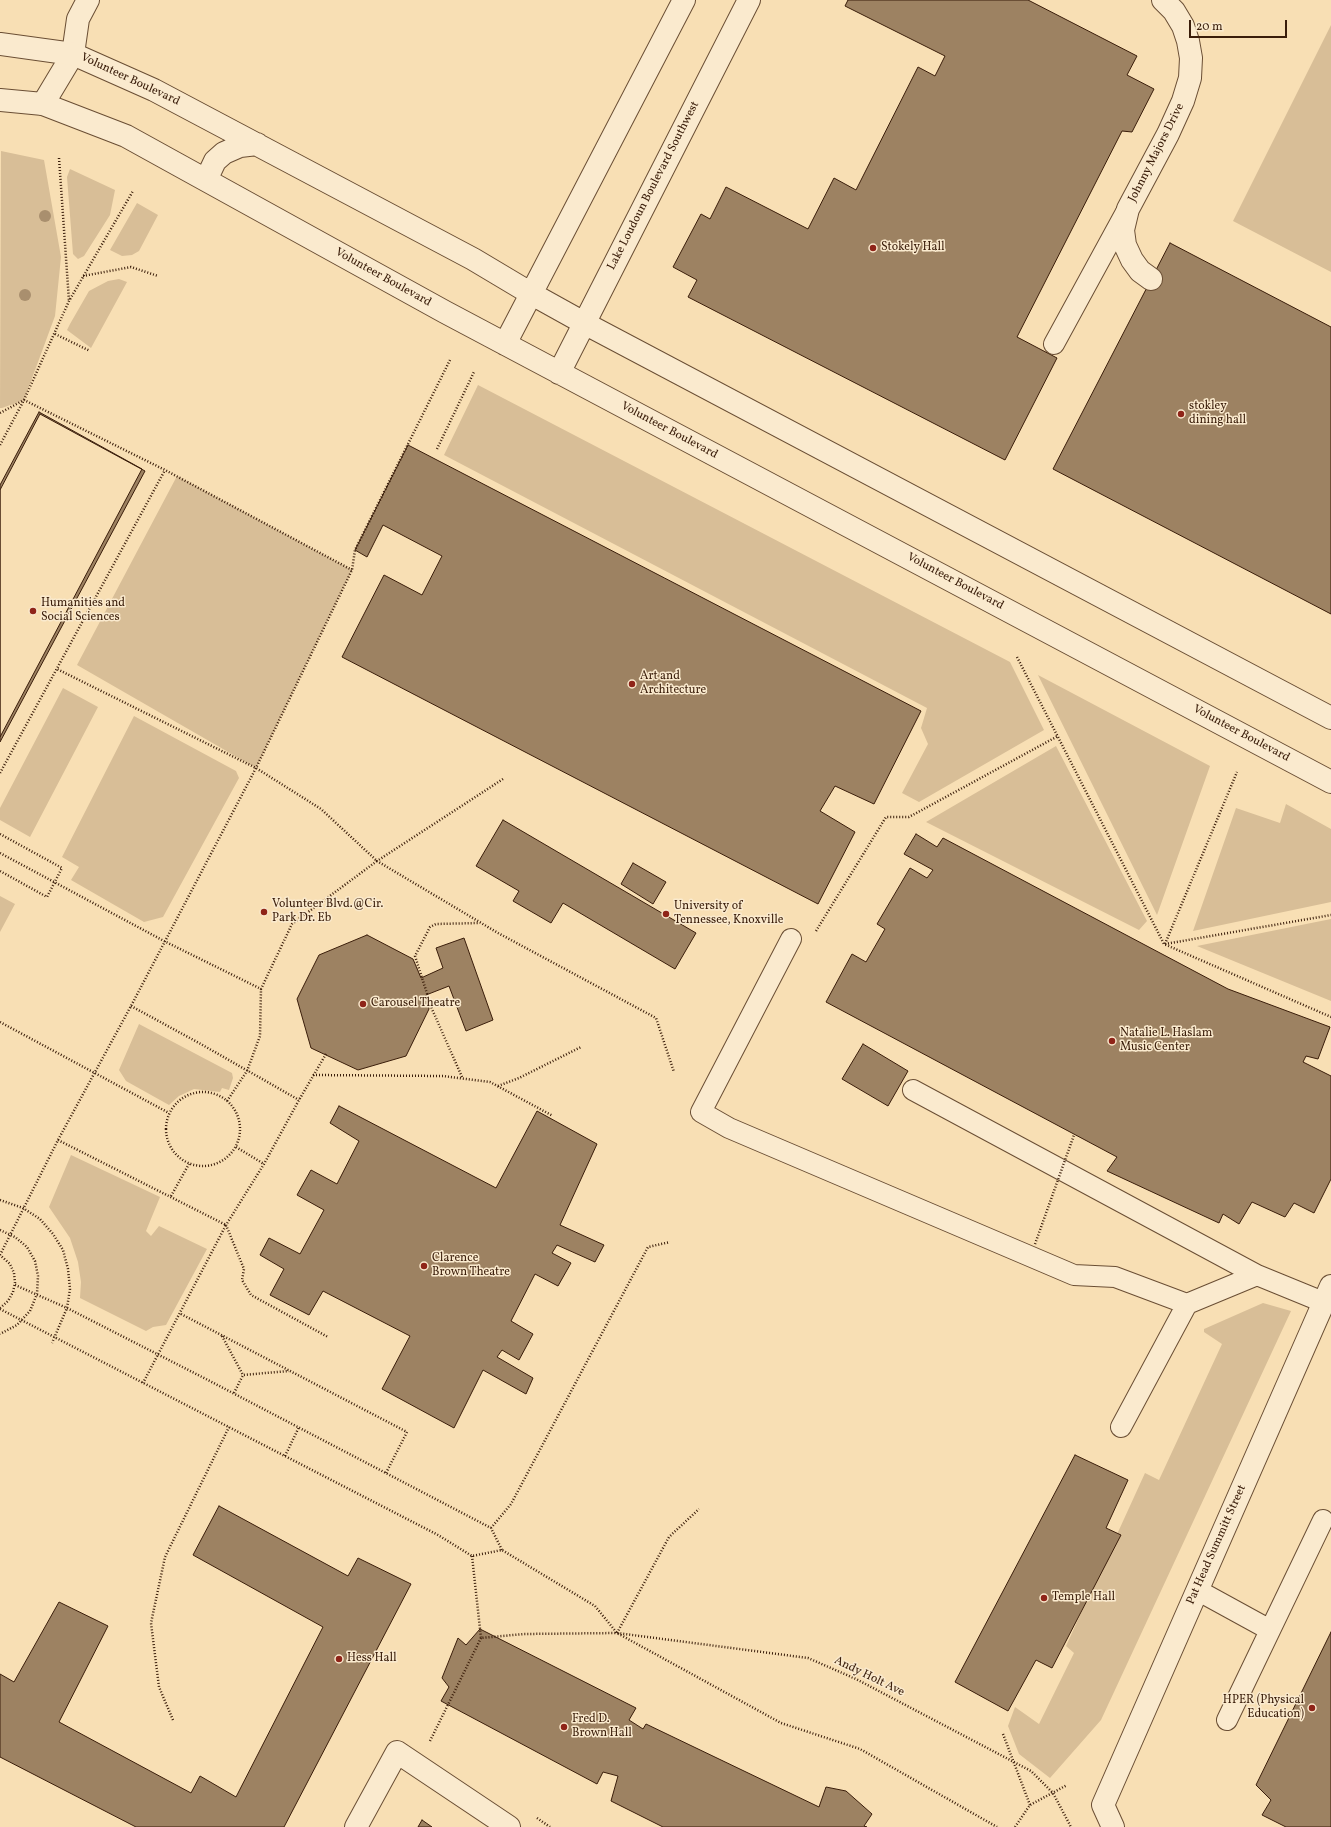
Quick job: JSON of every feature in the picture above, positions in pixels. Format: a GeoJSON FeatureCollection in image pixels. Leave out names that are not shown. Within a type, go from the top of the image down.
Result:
{"type":"FeatureCollection","features":[{"type":"Feature","properties":{"kind":"street"},"geometry":{"type":"LineString","coordinates":[[43,104],[73,54],[78,19],[88,0]]}},
{"type":"Feature","properties":{"kind":"street"},"geometry":{"type":"LineString","coordinates":[[505,344],[684,0]]}},
{"type":"Feature","properties":{"kind":"street","name":"Lake Loudoun Boulevard Southwest"},"geometry":{"type":"LineString","coordinates":[[559,373],[750,0]]}},
{"type":"Feature","properties":{"kind":"street","name":"Johnny Majors Drive"},"geometry":{"type":"LineString","coordinates":[[1152,279],[1140,271],[1132,260],[1125,245],[1123,230],[1128,209],[1168,134],[1183,101],[1190,78],[1191,58],[1188,41],[1183,26],[1177,16],[1163,0]]}},
{"type":"Feature","properties":{"kind":"street","name":"Volunteer Boulevard"},"geometry":{"type":"LineString","coordinates":[[0,44],[73,54],[154,90],[473,259],[530,294],[1331,718]]}},
{"type":"Feature","properties":{"kind":"street","name":"Volunteer Boulevard"},"geometry":{"type":"LineString","coordinates":[[0,100],[43,104],[126,136],[559,373],[1331,782]]}},
{"type":"Feature","properties":{"kind":"street"},"geometry":{"type":"LineString","coordinates":[[206,180],[215,161],[224,153],[240,146],[257,144]]}},
{"type":"Feature","properties":{"kind":"street","name":"Pat Head Summitt Street"},"geometry":{"type":"LineString","coordinates":[[1113,1827],[1104,1804],[1327,1294]]}},
{"type":"Feature","properties":{"kind":"street"},"geometry":{"type":"LineString","coordinates":[[356,1827],[397,1752],[509,1827]]}},
{"type":"Feature","properties":{"kind":"lane"},"geometry":{"type":"LineString","coordinates":[[1054,344],[1128,209]]}},
{"type":"Feature","properties":{"kind":"lane"},"geometry":{"type":"LineString","coordinates":[[791,940],[700,1112],[743,1134],[1074,1275],[1115,1277],[1187,1304]]}},
{"type":"Feature","properties":{"kind":"lane"},"geometry":{"type":"LineString","coordinates":[[913,1090],[1257,1275],[1327,1294]]}},
{"type":"Feature","properties":{"kind":"lane"},"geometry":{"type":"LineString","coordinates":[[1121,1427],[1187,1304],[1257,1275]]}},
{"type":"Feature","properties":{"kind":"lane"},"geometry":{"type":"LineString","coordinates":[[1227,1720],[1323,1520]]}},
{"type":"Feature","properties":{"kind":"lane"},"geometry":{"type":"LineString","coordinates":[[1197,1590],[1270,1630]]}},
{"type":"Feature","properties":{"kind":"path"},"geometry":{"type":"LineString","coordinates":[[59,158],[69,301]]}},
{"type":"Feature","properties":{"kind":"path"},"geometry":{"type":"LineString","coordinates":[[0,445],[24,400],[69,301],[133,191]]}},
{"type":"Feature","properties":{"kind":"path"},"geometry":{"type":"LineString","coordinates":[[83,276],[131,267],[158,276]]}},
{"type":"Feature","properties":{"kind":"path"},"geometry":{"type":"LineString","coordinates":[[55,334],[90,351]]}},
{"type":"Feature","properties":{"kind":"path"},"geometry":{"type":"LineString","coordinates":[[450,360],[354,550],[352,570],[256,768],[131,1006],[58,1140],[0,1255],[10,1264],[14,1273],[15,1284],[8,1301],[0,1309],[438,1535],[472,1556],[502,1550]]}},
{"type":"Feature","properties":{"kind":"path"},"geometry":{"type":"LineString","coordinates":[[436,449],[474,372]]}},
{"type":"Feature","properties":{"kind":"path"},"geometry":{"type":"LineString","coordinates":[[0,413],[24,400]]}},
{"type":"Feature","properties":{"kind":"path"},"geometry":{"type":"LineString","coordinates":[[24,400],[165,470],[352,570]]}},
{"type":"Feature","properties":{"kind":"path"},"geometry":{"type":"LineString","coordinates":[[0,773],[165,470]]}},
{"type":"Feature","properties":{"kind":"path"},"geometry":{"type":"LineString","coordinates":[[1017,657],[1164,944],[1331,1017]]}},
{"type":"Feature","properties":{"kind":"path"},"geometry":{"type":"LineString","coordinates":[[57,668],[256,768],[321,809],[377,862],[480,923],[656,1018],[674,1072]]}},
{"type":"Feature","properties":{"kind":"path"},"geometry":{"type":"LineString","coordinates":[[791,940],[814,934],[886,817],[909,817],[1058,736]]}},
{"type":"Feature","properties":{"kind":"path"},"geometry":{"type":"LineString","coordinates":[[1164,944],[1237,772]]}},
{"type":"Feature","properties":{"kind":"path"},"geometry":{"type":"LineString","coordinates":[[227,1101],[247,1071],[260,1036],[261,989],[292,924],[377,862],[503,780]]}},
{"type":"Feature","properties":{"kind":"path"},"geometry":{"type":"LineString","coordinates":[[0,834],[62,868],[48,897],[0,871]]}},
{"type":"Feature","properties":{"kind":"path"},"geometry":{"type":"LineString","coordinates":[[0,853],[164,941],[261,989]]}},
{"type":"Feature","properties":{"kind":"path"},"geometry":{"type":"LineString","coordinates":[[1164,944],[1331,915]]}},
{"type":"Feature","properties":{"kind":"path"},"geometry":{"type":"LineString","coordinates":[[462,1077],[432,1009],[415,956],[430,926],[436,924],[480,923]]}},
{"type":"Feature","properties":{"kind":"path"},"geometry":{"type":"LineString","coordinates":[[131,1006],[299,1100]]}},
{"type":"Feature","properties":{"kind":"path"},"geometry":{"type":"LineString","coordinates":[[0,1022],[169,1113]]}},
{"type":"Feature","properties":{"kind":"path"},"geometry":{"type":"LineString","coordinates":[[498,1086],[519,1078],[581,1047]]}},
{"type":"Feature","properties":{"kind":"path"},"geometry":{"type":"LineString","coordinates":[[143,1383],[181,1314],[226,1225],[264,1164],[312,1075],[326,1054]]}},
{"type":"Feature","properties":{"kind":"path"},"geometry":{"type":"LineString","coordinates":[[312,1075],[462,1077],[490,1082],[553,1116]]}},
{"type":"Feature","properties":{"kind":"path"},"geometry":{"type":"LineString","coordinates":[[198,1092],[210,1092],[222,1096],[238,1115],[241,1127],[240,1140],[225,1160],[214,1166],[201,1167],[189,1164],[179,1158],[168,1142],[166,1124],[169,1113],[177,1103],[187,1096],[198,1092]]}},
{"type":"Feature","properties":{"kind":"path"},"geometry":{"type":"LineString","coordinates":[[1035,1244],[1074,1135]]}},
{"type":"Feature","properties":{"kind":"path"},"geometry":{"type":"LineString","coordinates":[[58,1140],[226,1225],[244,1269],[242,1280],[251,1295],[328,1338]]}},
{"type":"Feature","properties":{"kind":"path"},"geometry":{"type":"LineString","coordinates":[[236,1147],[264,1164]]}},
{"type":"Feature","properties":{"kind":"path"},"geometry":{"type":"LineString","coordinates":[[171,1196],[189,1164]]}},
{"type":"Feature","properties":{"kind":"path"},"geometry":{"type":"LineString","coordinates":[[0,1200],[23,1208],[40,1219],[53,1234],[63,1250],[68,1269],[70,1289],[67,1308],[52,1343]]}},
{"type":"Feature","properties":{"kind":"path"},"geometry":{"type":"LineString","coordinates":[[0,1230],[10,1234],[27,1247],[35,1261],[38,1276],[37,1294],[30,1311],[17,1325],[0,1334]]}},
{"type":"Feature","properties":{"kind":"path"},"geometry":{"type":"LineString","coordinates":[[491,1528],[511,1504],[648,1248],[670,1242]]}},
{"type":"Feature","properties":{"kind":"path"},"geometry":{"type":"LineString","coordinates":[[15,1284],[67,1308],[234,1393],[491,1528],[502,1550],[595,1606],[617,1633],[781,1723],[860,1749],[997,1827]]}},
{"type":"Feature","properties":{"kind":"path"},"geometry":{"type":"LineString","coordinates":[[181,1314],[407,1432],[386,1472]]}},
{"type":"Feature","properties":{"kind":"path"},"geometry":{"type":"LineString","coordinates":[[222,1336],[244,1376]]}},
{"type":"Feature","properties":{"kind":"path"},"geometry":{"type":"LineString","coordinates":[[244,1376],[289,1371]]}},
{"type":"Feature","properties":{"kind":"path"},"geometry":{"type":"LineString","coordinates":[[234,1393],[244,1376]]}},
{"type":"Feature","properties":{"kind":"path"},"geometry":{"type":"LineString","coordinates":[[173,1720],[159,1687],[151,1623],[165,1557],[229,1427]]}},
{"type":"Feature","properties":{"kind":"path"},"geometry":{"type":"LineString","coordinates":[[285,1456],[299,1427]]}},
{"type":"Feature","properties":{"kind":"path"},"geometry":{"type":"LineString","coordinates":[[617,1633],[669,1537],[699,1508]]}},
{"type":"Feature","properties":{"kind":"path"},"geometry":{"type":"LineString","coordinates":[[430,1742],[481,1638],[472,1556]]}},
{"type":"Feature","properties":{"kind":"path","name":"Andy Holt Ave"},"geometry":{"type":"LineString","coordinates":[[481,1638],[524,1634],[617,1633],[808,1658],[856,1679],[1031,1771],[1053,1793],[1071,1827]]}},
{"type":"Feature","properties":{"kind":"path"},"geometry":{"type":"LineString","coordinates":[[1003,1734],[1030,1805]]}},
{"type":"Feature","properties":{"kind":"path"},"geometry":{"type":"LineString","coordinates":[[1014,1827],[1030,1805],[1067,1785]]}},
{"type":"Feature","properties":{"kind":"shaded area"},"geometry":{"type":"Polygon","coordinates":[[[1331,25],[1331,272],[1233,221],[1331,25]]]}},
{"type":"Feature","properties":{"kind":"shaded area"},"geometry":{"type":"Polygon","coordinates":[[[1,151],[44,160],[61,257],[55,316],[24,400],[0,408],[1,151]]]}},
{"type":"Feature","properties":{"kind":"shaded area"},"geometry":{"type":"Polygon","coordinates":[[[70,169],[115,190],[110,215],[84,256],[78,259],[73,254],[67,177],[70,169]]]}},
{"type":"Feature","properties":{"kind":"shaded area"},"geometry":{"type":"Polygon","coordinates":[[[137,203],[158,215],[139,251],[132,255],[122,256],[110,250],[137,203]]]}},
{"type":"Feature","properties":{"kind":"shaded area"},"geometry":{"type":"Polygon","coordinates":[[[119,279],[127,282],[91,348],[67,330],[89,291],[108,281],[119,279]]]}},
{"type":"Feature","properties":{"kind":"shaded area"},"geometry":{"type":"Polygon","coordinates":[[[478,385],[1010,662],[1044,730],[919,802],[902,793],[928,744],[921,728],[927,708],[444,455],[478,385]]]}},
{"type":"Feature","properties":{"kind":"shaded area"},"geometry":{"type":"Polygon","coordinates":[[[177,476],[352,570],[256,768],[77,665],[177,476]]]}},
{"type":"Feature","properties":{"kind":"shaded area"},"geometry":{"type":"Polygon","coordinates":[[[1038,675],[1210,766],[1157,915],[1038,675]]]}},
{"type":"Feature","properties":{"kind":"shaded area"},"geometry":{"type":"Polygon","coordinates":[[[63,688],[98,707],[30,837],[0,820],[0,808],[63,688]]]}},
{"type":"Feature","properties":{"kind":"shaded area"},"geometry":{"type":"Polygon","coordinates":[[[134,716],[236,771],[239,778],[163,917],[144,922],[71,880],[79,867],[62,857],[134,716]]]}},
{"type":"Feature","properties":{"kind":"shaded area"},"geometry":{"type":"Polygon","coordinates":[[[1056,746],[1147,921],[1139,930],[926,822],[1056,746]]]}},
{"type":"Feature","properties":{"kind":"shaded area"},"geometry":{"type":"Polygon","coordinates":[[[1286,804],[1331,829],[1331,902],[1193,931],[1236,808],[1280,823],[1286,804]]]}},
{"type":"Feature","properties":{"kind":"shaded area"},"geometry":{"type":"Polygon","coordinates":[[[0,896],[15,904],[0,932],[0,896]]]}},
{"type":"Feature","properties":{"kind":"shaded area"},"geometry":{"type":"Polygon","coordinates":[[[1331,919],[1331,1001],[1197,946],[1331,919]]]}},
{"type":"Feature","properties":{"kind":"shaded area"},"geometry":{"type":"Polygon","coordinates":[[[139,1024],[232,1073],[233,1078],[229,1090],[222,1088],[220,1092],[194,1089],[179,1096],[169,1105],[126,1081],[119,1070],[139,1024]]]}},
{"type":"Feature","properties":{"kind":"shaded area"},"geometry":{"type":"Polygon","coordinates":[[[71,1155],[160,1197],[146,1231],[151,1236],[159,1226],[207,1249],[166,1325],[153,1327],[146,1331],[80,1298],[81,1282],[78,1262],[70,1238],[49,1207],[71,1155]]]}},
{"type":"Feature","properties":{"kind":"shaded area"},"geometry":{"type":"Polygon","coordinates":[[[1263,1303],[1291,1311],[1101,1720],[1050,1778],[1019,1754],[1008,1726],[1015,1707],[1039,1724],[1074,1653],[1066,1646],[1145,1473],[1159,1480],[1222,1344],[1204,1332],[1204,1329],[1263,1303]]]}},
{"type":"Feature","properties":{"kind":"building","name":"Stokely Hall"},"geometry":{"type":"Polygon","coordinates":[[[848,0],[1028,0],[1137,56],[1127,75],[1154,89],[1132,132],[1122,131],[1017,337],[1057,358],[1005,460],[688,297],[697,280],[673,267],[701,214],[710,219],[726,187],[808,229],[834,178],[856,190],[918,67],[935,76],[945,56],[845,6],[848,0]]]}},
{"type":"Feature","properties":{"kind":"building"},"geometry":{"type":"Polygon","coordinates":[[[1170,243],[1331,327],[1331,614],[1053,469],[1170,243]]]}},
{"type":"Feature","properties":{"kind":"building","name":"Humanities and Social Sciences"},"geometry":{"type":"Polygon","coordinates":[[[39,412],[142,469],[0,737],[0,485],[39,412]]]}},
{"type":"Feature","properties":{"kind":"building","name":"Humanities and Social Sciences"},"geometry":{"type":"Polygon","coordinates":[[[40,414],[145,471],[0,742],[0,490],[40,414]]]}},
{"type":"Feature","properties":{"kind":"building","name":"Art and Architecture"},"geometry":{"type":"Polygon","coordinates":[[[408,445],[921,711],[874,804],[835,786],[820,811],[855,832],[818,904],[342,657],[384,575],[422,595],[442,556],[383,525],[367,557],[355,550],[408,445]]]}},
{"type":"Feature","properties":{"kind":"building"},"geometry":{"type":"Polygon","coordinates":[[[503,820],[696,933],[675,969],[563,903],[551,923],[513,901],[519,891],[476,866],[503,820]]]}},
{"type":"Feature","properties":{"kind":"building","name":"Natalie L. Haslam Music Center"},"geometry":{"type":"Polygon","coordinates":[[[916,834],[937,847],[943,838],[1228,989],[1330,1027],[1318,1059],[1306,1056],[1303,1062],[1331,1076],[1331,1179],[1314,1213],[1294,1203],[1285,1217],[1252,1202],[1239,1224],[1223,1214],[1219,1223],[1107,1171],[1117,1157],[826,1002],[852,954],[866,962],[885,929],[877,924],[910,868],[927,878],[933,870],[904,854],[916,834]]]}},
{"type":"Feature","properties":{"kind":"building"},"geometry":{"type":"Polygon","coordinates":[[[633,863],[666,882],[653,904],[621,884],[633,863]]]}},
{"type":"Feature","properties":{"kind":"building","name":"Carousel Theatre"},"geometry":{"type":"Polygon","coordinates":[[[367,935],[413,959],[421,978],[443,968],[436,948],[464,938],[493,1020],[466,1031],[449,986],[426,995],[429,1009],[406,1056],[358,1070],[311,1048],[297,999],[319,955],[367,935]]]}},
{"type":"Feature","properties":{"kind":"building"},"geometry":{"type":"Polygon","coordinates":[[[863,1044],[908,1071],[888,1106],[842,1079],[863,1044]]]}},
{"type":"Feature","properties":{"kind":"building","name":"Clarence Brown Theatre"},"geometry":{"type":"Polygon","coordinates":[[[339,1106],[496,1188],[537,1111],[597,1144],[560,1225],[604,1245],[595,1262],[557,1245],[552,1253],[571,1263],[558,1286],[535,1274],[511,1321],[533,1334],[519,1360],[502,1350],[497,1357],[533,1378],[526,1394],[483,1370],[454,1428],[382,1389],[410,1336],[323,1291],[309,1315],[270,1295],[284,1269],[260,1255],[269,1238],[300,1254],[324,1210],[297,1195],[311,1170],[337,1184],[359,1141],[330,1123],[339,1106]]]}},
{"type":"Feature","properties":{"kind":"building","name":"Temple Hall"},"geometry":{"type":"Polygon","coordinates":[[[1075,1455],[1128,1480],[1106,1528],[1121,1535],[1052,1668],[1036,1660],[1008,1711],[955,1682],[1075,1455]]]}},
{"type":"Feature","properties":{"kind":"building","name":"Hess Hall"},"geometry":{"type":"Polygon","coordinates":[[[219,1506],[348,1576],[358,1558],[411,1584],[284,1827],[136,1827],[0,1757],[0,1674],[14,1682],[59,1602],[108,1626],[59,1722],[191,1793],[200,1776],[236,1797],[323,1627],[193,1555],[219,1506]]]}},
{"type":"Feature","properties":{"kind":"building","name":"Fred D. Brown Hall"},"geometry":{"type":"Polygon","coordinates":[[[480,1629],[636,1708],[629,1720],[643,1729],[646,1724],[819,1807],[826,1787],[846,1791],[872,1814],[864,1826],[867,1827],[663,1827],[611,1801],[618,1776],[603,1772],[597,1784],[441,1701],[449,1687],[442,1678],[458,1638],[466,1645],[480,1629]]]}},
{"type":"Feature","properties":{"kind":"building","name":"HPER (Physical Education)"},"geometry":{"type":"Polygon","coordinates":[[[1331,1632],[1331,1827],[1286,1827],[1262,1815],[1271,1800],[1256,1785],[1331,1632]]]}},
{"type":"Feature","properties":{"kind":"building"},"geometry":{"type":"Polygon","coordinates":[[[422,1820],[432,1827],[418,1827],[422,1820]]]}},
{"type":"Feature","properties":{"kind":"place","name":"Stokely Hall"},"geometry":{"type":"Point","coordinates":[873,248]}},
{"type":"Feature","properties":{"kind":"place","name":"stokley dining hall"},"geometry":{"type":"Point","coordinates":[1181,414]}},
{"type":"Feature","properties":{"kind":"place","name":"Humanities and Social Sciences"},"geometry":{"type":"Point","coordinates":[33,611]}},
{"type":"Feature","properties":{"kind":"place","name":"Art and Architecture"},"geometry":{"type":"Point","coordinates":[632,684]}},
{"type":"Feature","properties":{"kind":"place","name":"Volunteer Blvd.@Cir. Park Dr. Eb"},"geometry":{"type":"Point","coordinates":[264,912]}},
{"type":"Feature","properties":{"kind":"place","name":"University of Tennessee, Knoxville"},"geometry":{"type":"Point","coordinates":[666,914]}},
{"type":"Feature","properties":{"kind":"place","name":"Carousel Theatre"},"geometry":{"type":"Point","coordinates":[363,1004]}},
{"type":"Feature","properties":{"kind":"place","name":"Natalie L. Haslam Music Center"},"geometry":{"type":"Point","coordinates":[1112,1041]}},
{"type":"Feature","properties":{"kind":"place","name":"Clarence Brown Theatre"},"geometry":{"type":"Point","coordinates":[424,1266]}},
{"type":"Feature","properties":{"kind":"place","name":"Temple Hall"},"geometry":{"type":"Point","coordinates":[1044,1598]}},
{"type":"Feature","properties":{"kind":"place","name":"Hess Hall"},"geometry":{"type":"Point","coordinates":[339,1659]}},
{"type":"Feature","properties":{"kind":"place","name":"HPER (Physical Education)"},"geometry":{"type":"Point","coordinates":[1312,1708]}},
{"type":"Feature","properties":{"kind":"place","name":"Fred D. Brown Hall"},"geometry":{"type":"Point","coordinates":[564,1727]}}]}
